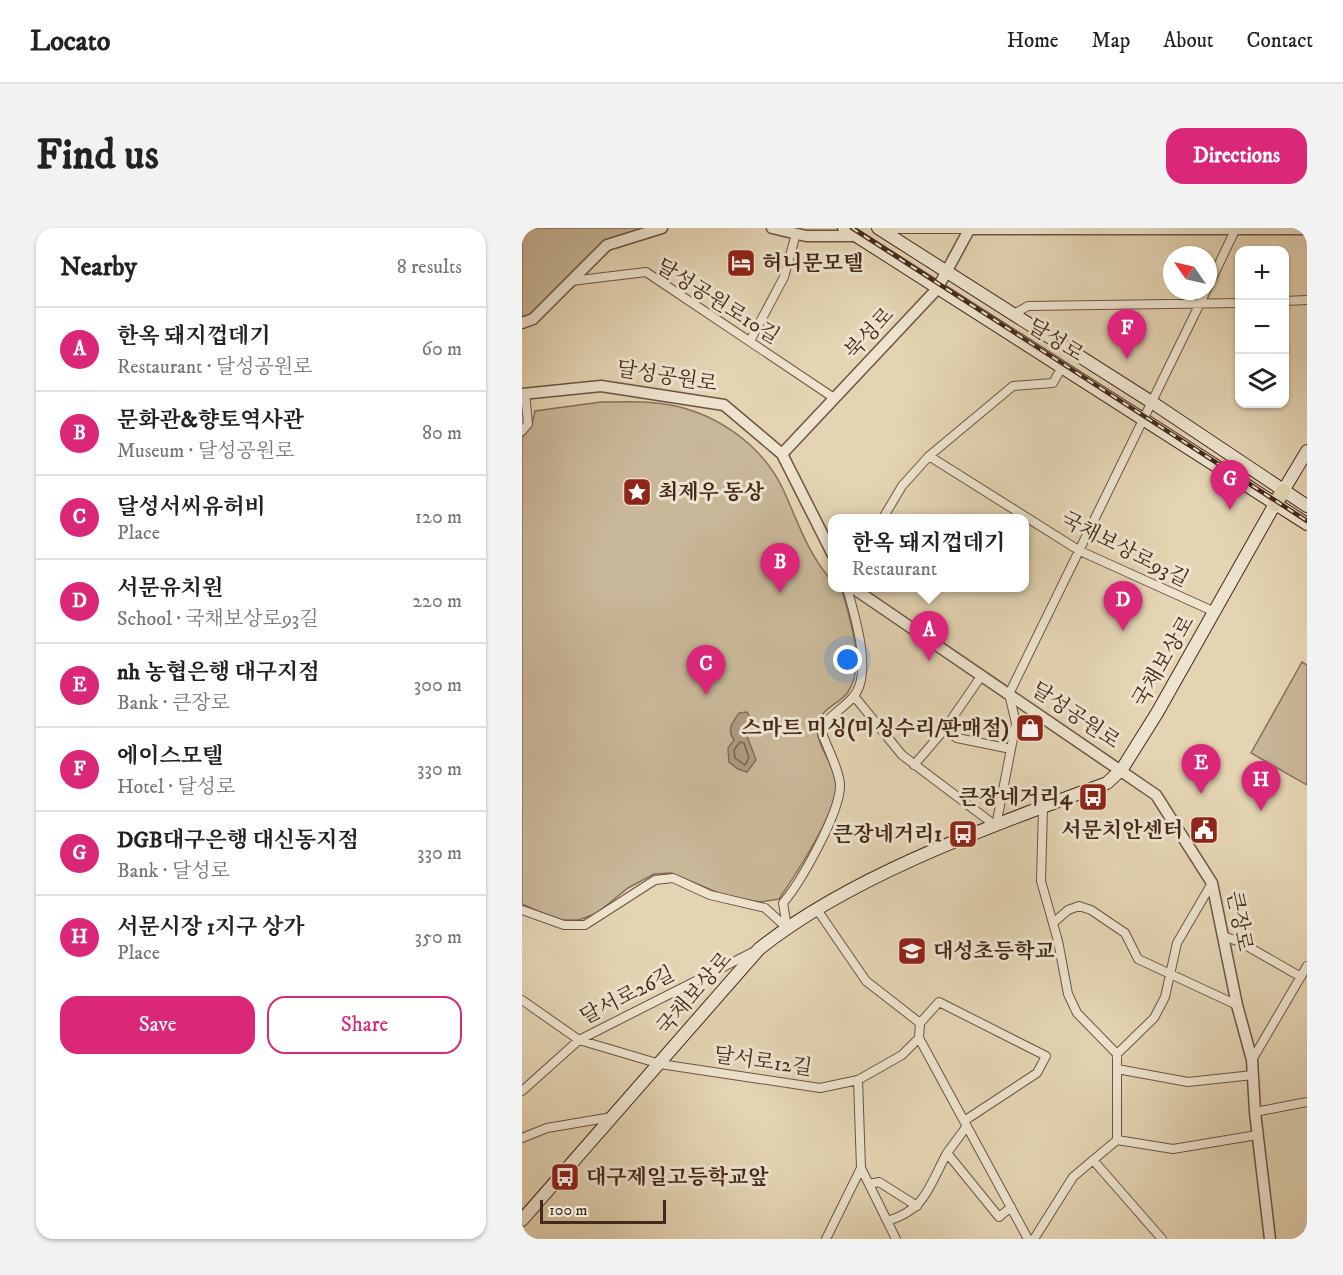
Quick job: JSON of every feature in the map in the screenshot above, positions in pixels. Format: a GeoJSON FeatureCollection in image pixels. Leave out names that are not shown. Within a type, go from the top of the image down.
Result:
{"type":"FeatureCollection","features":[{"type":"Feature","properties":{"kind":"main road","name":"달성로"},"geometry":{"type":"LineString","coordinates":[[844,228],[1307,524]]}},
{"type":"Feature","properties":{"kind":"main road"},"geometry":{"type":"LineString","coordinates":[[879,228],[946,273],[1153,403],[1307,506]]}},
{"type":"Feature","properties":{"kind":"main road","name":"국채보상로"},"geometry":{"type":"LineString","coordinates":[[522,1220],[759,949],[787,927],[816,908],[915,860],[1107,783],[1122,769],[1157,714],[1307,451]]}},
{"type":"Feature","properties":{"kind":"street"},"geometry":{"type":"LineString","coordinates":[[522,322],[533,319],[607,245],[662,228]]}},
{"type":"Feature","properties":{"kind":"street"},"geometry":{"type":"LineString","coordinates":[[772,228],[796,234],[856,236]]}},
{"type":"Feature","properties":{"kind":"street"},"geometry":{"type":"LineString","coordinates":[[879,228],[1307,229]]}},
{"type":"Feature","properties":{"kind":"street","name":"북성로"},"geometry":{"type":"LineString","coordinates":[[782,454],[937,289],[970,228]]}},
{"type":"Feature","properties":{"kind":"street"},"geometry":{"type":"LineString","coordinates":[[1217,268],[1235,229]]}},
{"type":"Feature","properties":{"kind":"street"},"geometry":{"type":"LineString","coordinates":[[750,341],[784,277],[796,234]]}},
{"type":"Feature","properties":{"kind":"street","name":"달성공원로10길"},"geometry":{"type":"LineString","coordinates":[[571,281],[646,272],[834,398]]}},
{"type":"Feature","properties":{"kind":"street"},"geometry":{"type":"LineString","coordinates":[[1009,694],[1202,300]]}},
{"type":"Feature","properties":{"kind":"street"},"geometry":{"type":"LineString","coordinates":[[1289,301],[1307,300]]}},
{"type":"Feature","properties":{"kind":"street"},"geometry":{"type":"LineString","coordinates":[[1012,315],[1028,306],[1235,303]]}},
{"type":"Feature","properties":{"kind":"street"},"geometry":{"type":"LineString","coordinates":[[886,514],[902,486],[929,456],[1013,386],[1053,383],[1062,367]]}},
{"type":"Feature","properties":{"kind":"street","name":"달성공원로"},"geometry":{"type":"LineString","coordinates":[[524,393],[601,386],[724,405],[782,454],[828,545]]}},
{"type":"Feature","properties":{"kind":"street"},"geometry":{"type":"LineString","coordinates":[[522,431],[528,424],[524,393]]}},
{"type":"Feature","properties":{"kind":"street","name":"국채보상로93길"},"geometry":{"type":"LineString","coordinates":[[929,456],[1021,514]]}},
{"type":"Feature","properties":{"kind":"street","name":"국채보상로93길"},"geometry":{"type":"LineString","coordinates":[[1029,519],[1080,551],[1215,612]]}},
{"type":"Feature","properties":{"kind":"street"},"geometry":{"type":"LineString","coordinates":[[787,927],[783,903],[793,891],[835,811],[841,785],[822,733],[823,726],[854,696],[859,685],[862,662],[859,633],[848,592]]}},
{"type":"Feature","properties":{"kind":"street","name":"달성공원로"},"geometry":{"type":"LineString","coordinates":[[859,592],[1122,769]]}},
{"type":"Feature","properties":{"kind":"street"},"geometry":{"type":"LineString","coordinates":[[914,765],[944,730],[982,675]]}},
{"type":"Feature","properties":{"kind":"street","name":"달성공원로"},"geometry":{"type":"LineString","coordinates":[[996,826],[1016,723],[1009,694]]}},
{"type":"Feature","properties":{"kind":"street"},"geometry":{"type":"LineString","coordinates":[[854,696],[887,738],[914,765],[996,826]]}},
{"type":"Feature","properties":{"kind":"street"},"geometry":{"type":"LineString","coordinates":[[944,730],[957,738],[1011,749]]}},
{"type":"Feature","properties":{"kind":"street","name":"큰장로"},"geometry":{"type":"LineString","coordinates":[[1122,769],[1156,795],[1212,883],[1237,1005],[1252,1060],[1254,1112],[1270,1239]]}},
{"type":"Feature","properties":{"kind":"street"},"geometry":{"type":"LineString","coordinates":[[1043,807],[1041,881],[1053,923],[1068,994],[1077,1013],[1117,1054],[1118,1140]]}},
{"type":"Feature","properties":{"kind":"street"},"geometry":{"type":"LineString","coordinates":[[522,910],[564,925],[585,925],[655,880],[673,878],[710,895],[765,908],[787,927]]}},
{"type":"Feature","properties":{"kind":"street"},"geometry":{"type":"LineString","coordinates":[[1117,1054],[1154,1018],[1165,997],[1178,943],[1212,883]]}},
{"type":"Feature","properties":{"kind":"street"},"geometry":{"type":"LineString","coordinates":[[1053,923],[1068,910],[1078,906],[1091,910],[1125,933],[1138,959],[1237,1005]]}},
{"type":"Feature","properties":{"kind":"street"},"geometry":{"type":"LineString","coordinates":[[816,908],[866,981],[920,1023]]}},
{"type":"Feature","properties":{"kind":"street"},"geometry":{"type":"LineString","coordinates":[[1223,936],[1240,942],[1301,977]]}},
{"type":"Feature","properties":{"kind":"street","name":"달서로26길"},"geometry":{"type":"LineString","coordinates":[[522,1090],[579,1040],[759,949]]}},
{"type":"Feature","properties":{"kind":"street"},"geometry":{"type":"LineString","coordinates":[[1252,1060],[1307,966]]}},
{"type":"Feature","properties":{"kind":"street","name":"달서로12길"},"geometry":{"type":"LineString","coordinates":[[522,999],[579,1040],[660,1064],[820,1088],[858,1080],[902,1055],[919,1038]]}},
{"type":"Feature","properties":{"kind":"street"},"geometry":{"type":"LineString","coordinates":[[887,1221],[900,1218],[917,1206],[965,1124],[1037,1073],[1046,1056],[939,1002],[920,1023],[919,1038],[965,1124],[1028,1239]]}},
{"type":"Feature","properties":{"kind":"street"},"geometry":{"type":"LineString","coordinates":[[1117,1069],[1188,1082],[1252,1075]]}},
{"type":"Feature","properties":{"kind":"street"},"geometry":{"type":"LineString","coordinates":[[858,1080],[861,1168],[896,1239]]}},
{"type":"Feature","properties":{"kind":"street"},"geometry":{"type":"LineString","coordinates":[[1254,1112],[1307,1102]]}},
{"type":"Feature","properties":{"kind":"street"},"geometry":{"type":"LineString","coordinates":[[522,1138],[547,1128],[613,1116]]}},
{"type":"Feature","properties":{"kind":"street"},"geometry":{"type":"LineString","coordinates":[[1034,1239],[1073,1177],[1118,1140],[1173,1149],[1257,1135]]}},
{"type":"Feature","properties":{"kind":"street"},"geometry":{"type":"LineString","coordinates":[[947,1154],[999,1217],[1011,1207]]}},
{"type":"Feature","properties":{"kind":"street"},"geometry":{"type":"LineString","coordinates":[[1093,1160],[1162,1239]]}},
{"type":"Feature","properties":{"kind":"street"},"geometry":{"type":"LineString","coordinates":[[826,1239],[861,1168]]}},
{"type":"Feature","properties":{"kind":"street"},"geometry":{"type":"LineString","coordinates":[[869,1184],[879,1182],[917,1206]]}},
{"type":"Feature","properties":{"kind":"shaded area"},"geometry":{"type":"Polygon","coordinates":[[[522,228],[643,228],[640,234],[607,245],[571,281],[522,321],[522,228]]]}},
{"type":"Feature","properties":{"kind":"shaded area"},"geometry":{"type":"Polygon","coordinates":[[[601,402],[656,403],[695,412],[731,430],[761,456],[773,472],[810,549],[828,576],[828,592],[842,592],[855,642],[856,669],[848,692],[824,712],[817,730],[820,744],[835,779],[834,797],[830,812],[814,844],[779,899],[760,902],[726,896],[671,873],[654,874],[628,888],[597,913],[579,920],[557,920],[522,904],[522,438],[532,424],[535,411],[601,402]]]}},
{"type":"Feature","properties":{"kind":"shaded area"},"geometry":{"type":"Polygon","coordinates":[[[1302,662],[1307,665],[1307,785],[1251,753],[1302,662]]]}},
{"type":"Feature","properties":{"kind":"water"},"geometry":{"type":"Polygon","coordinates":[[[747,712],[751,719],[747,736],[756,760],[747,772],[729,762],[728,748],[734,740],[730,729],[733,723],[739,713],[747,712]]]}},
{"type":"Feature","properties":{"kind":"railway"},"geometry":{"type":"LineString","coordinates":[[852,228],[1307,521]]}},
{"type":"Feature","properties":{"kind":"place","name":"허니문모텔"},"geometry":{"type":"Point","coordinates":[741,263]}},
{"type":"Feature","properties":{"kind":"place","name":"에이스모텔"},"geometry":{"type":"Point","coordinates":[1127,359]}},
{"type":"Feature","properties":{"kind":"place","name":"최제우 동상"},"geometry":{"type":"Point","coordinates":[637,492]}},
{"type":"Feature","properties":{"kind":"place","name":"DGB대구은행 대신동지점"},"geometry":{"type":"Point","coordinates":[1230,510]}},
{"type":"Feature","properties":{"kind":"place","name":"문화관&향토역사관"},"geometry":{"type":"Point","coordinates":[780,593]}},
{"type":"Feature","properties":{"kind":"place","name":"서문유치원"},"geometry":{"type":"Point","coordinates":[1123,631]}},
{"type":"Feature","properties":{"kind":"place","name":"한옥 돼지껍데기"},"geometry":{"type":"Point","coordinates":[929,661]}},
{"type":"Feature","properties":{"kind":"place","name":"달성서씨유허비"},"geometry":{"type":"Point","coordinates":[706,695]}},
{"type":"Feature","properties":{"kind":"place","name":"스마트 미싱(미싱수리/판매점)"},"geometry":{"type":"Point","coordinates":[1030,728]}},
{"type":"Feature","properties":{"kind":"place","name":"nh 농협은행 대구지점"},"geometry":{"type":"Point","coordinates":[1201,794]}},
{"type":"Feature","properties":{"kind":"place","name":"큰장네거리4"},"geometry":{"type":"Point","coordinates":[1093,797]}},
{"type":"Feature","properties":{"kind":"place","name":"서문시장 1지구 상가"},"geometry":{"type":"Point","coordinates":[1261,811]}},
{"type":"Feature","properties":{"kind":"place","name":"서문치안센터"},"geometry":{"type":"Point","coordinates":[1204,830]}},
{"type":"Feature","properties":{"kind":"place","name":"큰장네거리1"},"geometry":{"type":"Point","coordinates":[963,834]}},
{"type":"Feature","properties":{"kind":"place","name":"대성초등학교"},"geometry":{"type":"Point","coordinates":[912,951]}},
{"type":"Feature","properties":{"kind":"place","name":"대구제일고등학교앞"},"geometry":{"type":"Point","coordinates":[565,1177]}}]}
